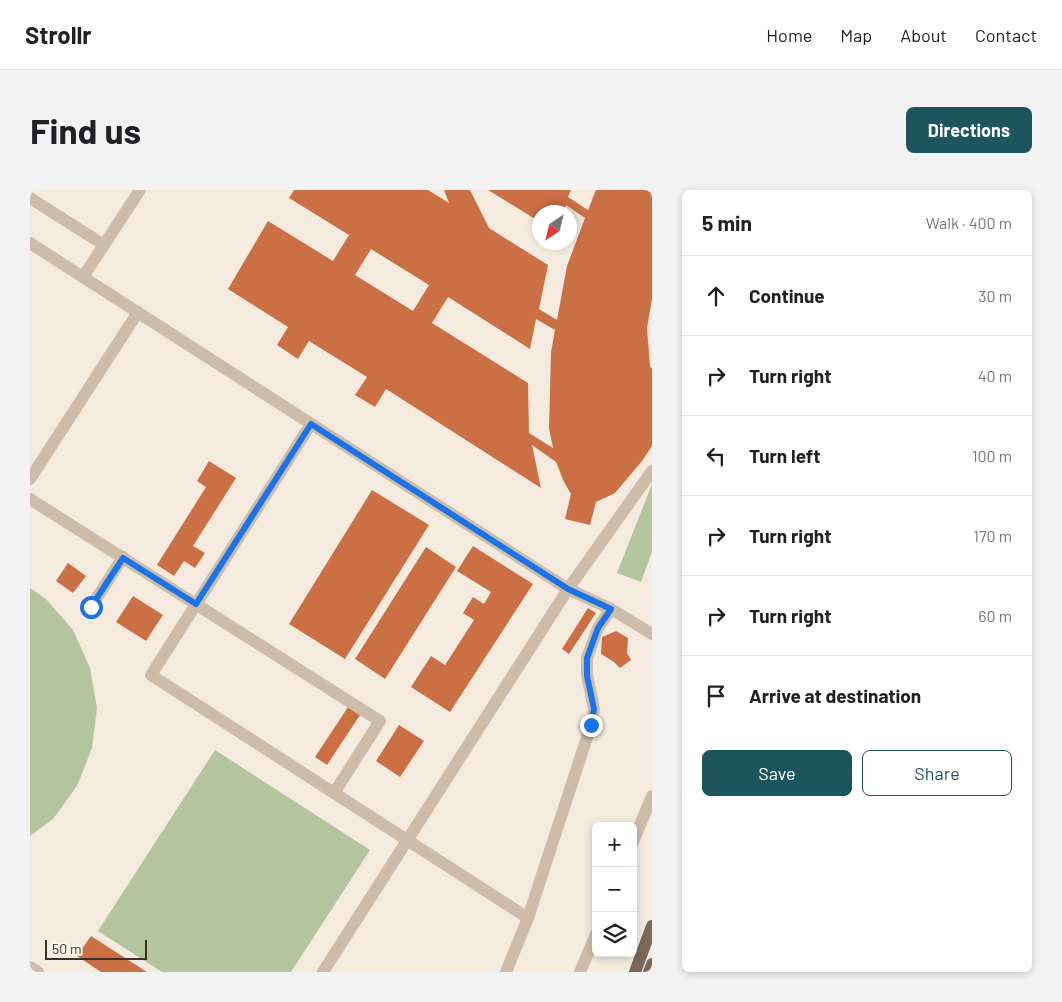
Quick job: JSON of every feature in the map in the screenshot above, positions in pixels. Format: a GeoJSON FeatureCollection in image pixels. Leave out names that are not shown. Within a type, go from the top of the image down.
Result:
{"type":"FeatureCollection","features":[{"type":"Feature","properties":{"kind":"main road"},"geometry":{"type":"LineString","coordinates":[[635,972],[652,926]]}},
{"type":"Feature","properties":{"kind":"main road"},"geometry":{"type":"LineString","coordinates":[[649,972],[652,964]]}},
{"type":"Feature","properties":{"kind":"street"},"geometry":{"type":"LineString","coordinates":[[83,277],[140,190]]}},
{"type":"Feature","properties":{"kind":"street"},"geometry":{"type":"LineString","coordinates":[[30,198],[104,245]]}},
{"type":"Feature","properties":{"kind":"street"},"geometry":{"type":"LineString","coordinates":[[30,243],[568,589],[611,609],[652,634]]}},
{"type":"Feature","properties":{"kind":"street"},"geometry":{"type":"LineString","coordinates":[[30,479],[138,312]]}},
{"type":"Feature","properties":{"kind":"street"},"geometry":{"type":"LineString","coordinates":[[311,424],[151,675],[528,918]]}},
{"type":"Feature","properties":{"kind":"street"},"geometry":{"type":"LineString","coordinates":[[324,972],[568,589],[652,471]]}},
{"type":"Feature","properties":{"kind":"street"},"geometry":{"type":"LineString","coordinates":[[30,499],[380,722],[334,793]]}},
{"type":"Feature","properties":{"kind":"street"},"geometry":{"type":"LineString","coordinates":[[91,607],[123,558]]}},
{"type":"Feature","properties":{"kind":"street"},"geometry":{"type":"LineString","coordinates":[[506,972],[528,918],[591,725],[594,709],[587,676],[587,658],[598,628],[611,609]]}},
{"type":"Feature","properties":{"kind":"street"},"geometry":{"type":"LineString","coordinates":[[637,832],[652,796]]}},
{"type":"Feature","properties":{"kind":"street"},"geometry":{"type":"LineString","coordinates":[[580,972],[592,944]]}},
{"type":"Feature","properties":{"kind":"street"},"geometry":{"type":"LineString","coordinates":[[30,967],[38,972]]}},
{"type":"Feature","properties":{"kind":"green space"},"geometry":{"type":"Polygon","coordinates":[[[652,484],[652,552],[641,582],[617,573],[652,484]]]}},
{"type":"Feature","properties":{"kind":"green space"},"geometry":{"type":"Polygon","coordinates":[[[30,588],[46,599],[73,630],[90,668],[97,708],[92,748],[77,786],[53,819],[30,836],[30,588]]]}},
{"type":"Feature","properties":{"kind":"green space"},"geometry":{"type":"Polygon","coordinates":[[[215,750],[370,850],[291,972],[162,972],[98,931],[215,750]]]}},
{"type":"Feature","properties":{"kind":"building"},"geometry":{"type":"Polygon","coordinates":[[[294,190],[428,190],[449,203],[444,190],[470,190],[489,228],[548,265],[539,309],[557,320],[567,266],[573,250],[577,250],[577,239],[585,218],[577,213],[577,205],[532,205],[532,217],[488,190],[571,190],[568,197],[588,210],[596,190],[652,190],[652,299],[647,328],[650,366],[652,369],[652,446],[615,493],[596,502],[590,525],[565,519],[571,494],[556,462],[532,445],[541,488],[386,389],[375,407],[355,395],[367,377],[309,341],[298,359],[277,345],[288,327],[228,289],[268,221],[333,261],[349,235],[289,198],[294,190]],[[371,249],[355,275],[413,311],[429,285],[371,249]],[[448,297],[432,323],[528,383],[529,433],[553,448],[549,428],[551,352],[555,330],[536,319],[530,349],[448,297]]]}},
{"type":"Feature","properties":{"kind":"building"},"geometry":{"type":"Polygon","coordinates":[[[209,461],[236,478],[193,546],[205,553],[195,568],[184,561],[174,576],[157,565],[206,487],[197,481],[209,461]]]}},
{"type":"Feature","properties":{"kind":"building"},"geometry":{"type":"Polygon","coordinates":[[[372,490],[429,525],[345,659],[289,624],[372,490]]]}},
{"type":"Feature","properties":{"kind":"building"},"geometry":{"type":"Polygon","coordinates":[[[473,546],[533,584],[450,712],[411,687],[431,656],[445,665],[474,620],[463,613],[473,597],[484,604],[491,592],[457,571],[473,546]]]}},
{"type":"Feature","properties":{"kind":"building"},"geometry":{"type":"Polygon","coordinates":[[[426,547],[456,567],[385,679],[355,659],[426,547]]]}},
{"type":"Feature","properties":{"kind":"building"},"geometry":{"type":"Polygon","coordinates":[[[68,563],[86,576],[73,593],[56,581],[68,563]]]}},
{"type":"Feature","properties":{"kind":"building"},"geometry":{"type":"Polygon","coordinates":[[[133,596],[163,615],[146,641],[116,622],[133,596]]]}},
{"type":"Feature","properties":{"kind":"building"},"geometry":{"type":"Polygon","coordinates":[[[588,608],[596,613],[569,654],[562,649],[588,608]]]}},
{"type":"Feature","properties":{"kind":"building"},"geometry":{"type":"Polygon","coordinates":[[[616,631],[628,638],[627,653],[631,660],[620,668],[601,654],[602,637],[616,631]]]}},
{"type":"Feature","properties":{"kind":"building"},"geometry":{"type":"Polygon","coordinates":[[[350,704],[362,712],[327,765],[315,757],[350,704]]]}},
{"type":"Feature","properties":{"kind":"building"},"geometry":{"type":"Polygon","coordinates":[[[399,725],[424,741],[400,777],[376,761],[399,725]]]}},
{"type":"Feature","properties":{"kind":"building"},"geometry":{"type":"Polygon","coordinates":[[[91,936],[147,972],[101,972],[77,956],[91,936]]]}},
{"type":"Feature","properties":{"kind":"route"},"geometry":{"type":"LineString","coordinates":[[91,607],[123,558],[196,604],[311,424],[568,589],[611,609],[598,628],[587,658],[587,676],[594,709],[591,725]]}}]}
